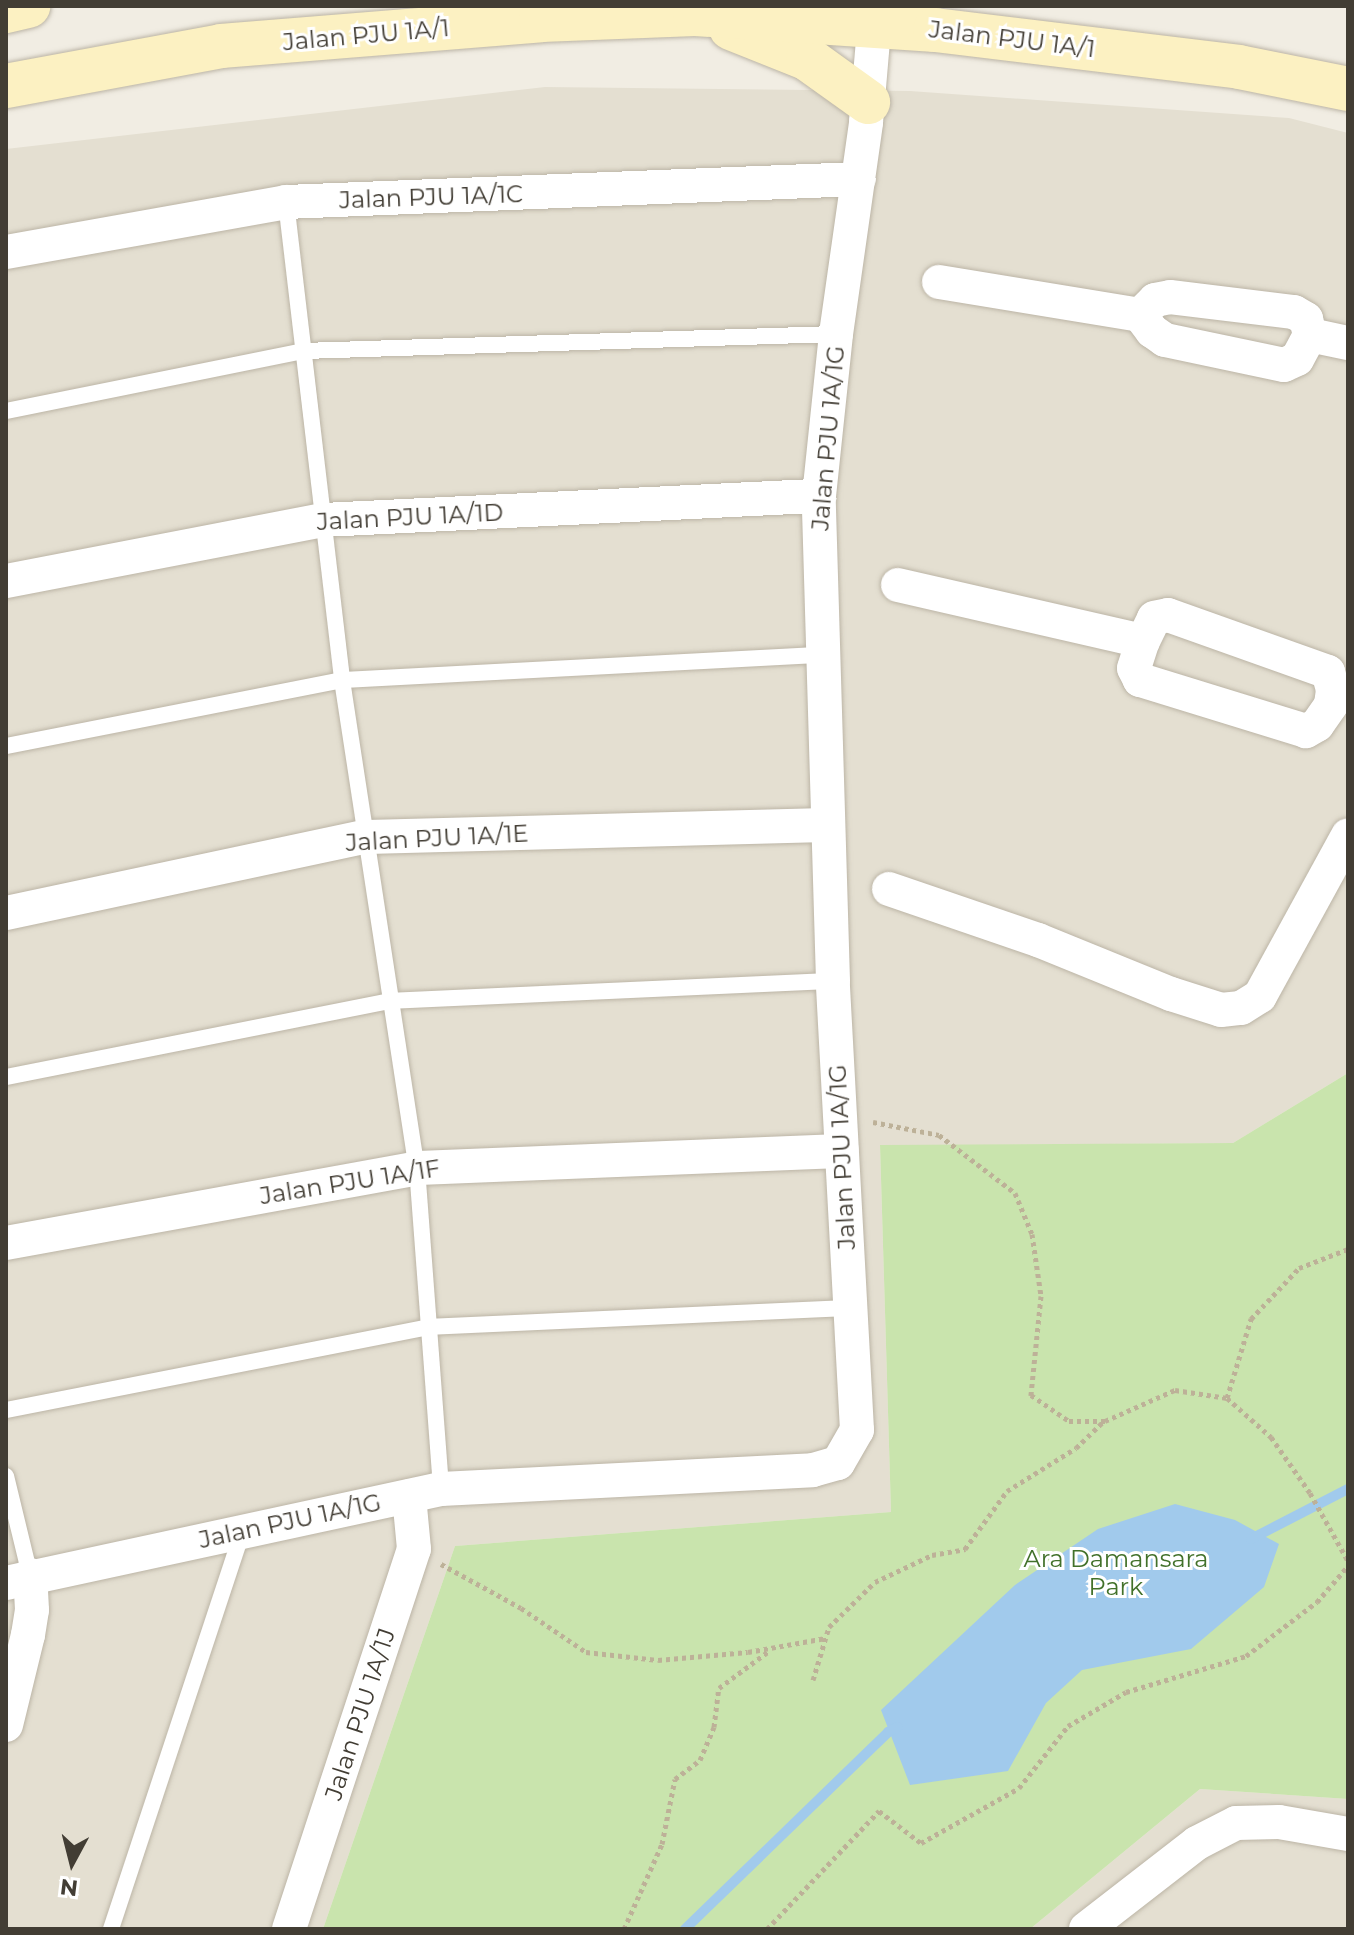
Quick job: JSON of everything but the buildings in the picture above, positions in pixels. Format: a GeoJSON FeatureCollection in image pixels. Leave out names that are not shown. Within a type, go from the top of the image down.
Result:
{"type":"FeatureCollection","features":[{"type":"Feature","properties":{"kind":"main road"},"geometry":{"type":"LineString","coordinates":[[6,11],[28,6]]}},
{"type":"Feature","properties":{"kind":"main road"},"geometry":{"type":"LineString","coordinates":[[695,14],[808,59],[868,102]]}},
{"type":"Feature","properties":{"kind":"main road","name":"Jalan PJU 1A/1"},"geometry":{"type":"LineString","coordinates":[[6,86],[221,46],[541,20],[695,14],[875,15],[1239,67],[1348,89]]}},
{"type":"Feature","properties":{"kind":"street","name":"Jalan PJU 1A/1G"},"geometry":{"type":"LineString","coordinates":[[18,1579],[425,1493],[813,1470],[838,1463],[857,1430],[833,981],[819,496],[836,334],[868,102],[875,15]]}},
{"type":"Feature","properties":{"kind":"street","name":"Jalan PJU 1A/1C"},"geometry":{"type":"LineString","coordinates":[[6,252],[286,202],[859,179]]}},
{"type":"Feature","properties":{"kind":"street"},"geometry":{"type":"LineString","coordinates":[[939,282],[1140,315],[1152,331],[1165,340],[1284,365],[1297,359],[1310,335],[1306,319],[1294,312],[1247,306],[1170,297],[1155,300],[1140,315]]}},
{"type":"Feature","properties":{"kind":"street"},"geometry":{"type":"LineString","coordinates":[[1310,335],[1348,343]]}},
{"type":"Feature","properties":{"kind":"street","name":"Jalan PJU 1A/1D"},"geometry":{"type":"LineString","coordinates":[[6,581],[323,520],[819,496]]}},
{"type":"Feature","properties":{"kind":"street"},"geometry":{"type":"LineString","coordinates":[[898,585],[1143,641]]}},
{"type":"Feature","properties":{"kind":"street"},"geometry":{"type":"LineString","coordinates":[[1168,615],[1328,672],[1339,708],[1306,731],[1140,680],[1134,668],[1154,618],[1168,615]]}},
{"type":"Feature","properties":{"kind":"street","name":"Jalan PJU 1A/1E"},"geometry":{"type":"LineString","coordinates":[[6,913],[365,837],[828,825]]}},
{"type":"Feature","properties":{"kind":"street"},"geometry":{"type":"LineString","coordinates":[[889,889],[1038,940],[1171,994],[1221,1010],[1241,1008],[1260,996],[1348,835]]}},
{"type":"Feature","properties":{"kind":"street","name":"Jalan PJU 1A/1F"},"geometry":{"type":"LineString","coordinates":[[6,1243],[417,1168],[842,1151]]}},
{"type":"Feature","properties":{"kind":"street","name":"Jalan PJU 1A/1J"},"geometry":{"type":"LineString","coordinates":[[289,1929],[414,1549],[425,1493]]}},
{"type":"Feature","properties":{"kind":"street"},"geometry":{"type":"LineString","coordinates":[[6,1725],[32,1610],[18,1579]]}},
{"type":"Feature","properties":{"kind":"street"},"geometry":{"type":"LineString","coordinates":[[1086,1929],[1197,1843],[1236,1823],[1279,1822],[1348,1834]]}},
{"type":"Feature","properties":{"kind":"lane"},"geometry":{"type":"LineString","coordinates":[[286,202],[342,680],[417,1168],[429,1327],[425,1493]]}},
{"type":"Feature","properties":{"kind":"lane"},"geometry":{"type":"LineString","coordinates":[[6,411],[303,351],[836,334]]}},
{"type":"Feature","properties":{"kind":"lane"},"geometry":{"type":"LineString","coordinates":[[6,746],[342,680],[823,655]]}},
{"type":"Feature","properties":{"kind":"lane"},"geometry":{"type":"LineString","coordinates":[[6,1077],[390,1001],[833,981]]}},
{"type":"Feature","properties":{"kind":"lane"},"geometry":{"type":"LineString","coordinates":[[6,1410],[429,1327],[851,1308]]}},
{"type":"Feature","properties":{"kind":"lane"},"geometry":{"type":"LineString","coordinates":[[6,1476],[18,1579]]}},
{"type":"Feature","properties":{"kind":"lane"},"geometry":{"type":"LineString","coordinates":[[111,1929],[242,1531]]}},
{"type":"Feature","properties":{"kind":"path"},"geometry":{"type":"LineString","coordinates":[[840,1115],[939,1135],[1015,1193],[1032,1234],[1041,1296],[1031,1395],[1069,1421],[1105,1421]]}},
{"type":"Feature","properties":{"kind":"path"},"geometry":{"type":"LineString","coordinates":[[1227,1398],[1251,1319],[1299,1268],[1348,1249]]}},
{"type":"Feature","properties":{"kind":"path"},"geometry":{"type":"LineString","coordinates":[[767,1929],[879,1811],[921,1843],[1019,1788],[1068,1726],[1126,1692],[1246,1656],[1317,1602],[1348,1563],[1310,1493],[1271,1437],[1227,1398],[1175,1390],[1105,1421],[1076,1448],[1007,1491],[965,1549],[932,1555],[875,1582],[829,1627],[813,1680]]}},
{"type":"Feature","properties":{"kind":"path"},"geometry":{"type":"LineString","coordinates":[[414,1549],[521,1608],[586,1652],[658,1660],[773,1648],[826,1638]]}},
{"type":"Feature","properties":{"kind":"path"},"geometry":{"type":"LineString","coordinates":[[624,1929],[662,1844],[675,1779],[700,1760],[714,1727],[719,1688],[773,1648]]}},
{"type":"Feature","properties":{"kind":"shaded area"},"geometry":{"type":"Polygon","coordinates":[[[545,87],[910,91],[1289,118],[1348,133],[1348,1073],[1233,1143],[880,1146],[891,1512],[455,1546],[323,1929],[6,1929],[6,149],[545,87]]]}},
{"type":"Feature","properties":{"kind":"shaded area"},"geometry":{"type":"Polygon","coordinates":[[[1200,1789],[1348,1799],[1348,1929],[1030,1929],[1200,1789]]]}},
{"type":"Feature","properties":{"kind":"green space","name":"Ara Damansara Park"},"geometry":{"type":"Polygon","coordinates":[[[1348,1073],[1348,1799],[1200,1789],[1030,1929],[323,1929],[455,1546],[891,1512],[880,1145],[1233,1143],[1348,1073]]]}},
{"type":"Feature","properties":{"kind":"water"},"geometry":{"type":"Polygon","coordinates":[[[1175,1504],[1235,1520],[1279,1544],[1264,1587],[1191,1649],[1082,1670],[1046,1703],[1008,1771],[910,1785],[881,1710],[1015,1585],[1098,1529],[1175,1504]]]}},
{"type":"Feature","properties":{"kind":"waterway"},"geometry":{"type":"LineString","coordinates":[[1251,1539],[1348,1489]]}},
{"type":"Feature","properties":{"kind":"waterway"},"geometry":{"type":"LineString","coordinates":[[685,1929],[888,1732],[898,1727]]}}]}
